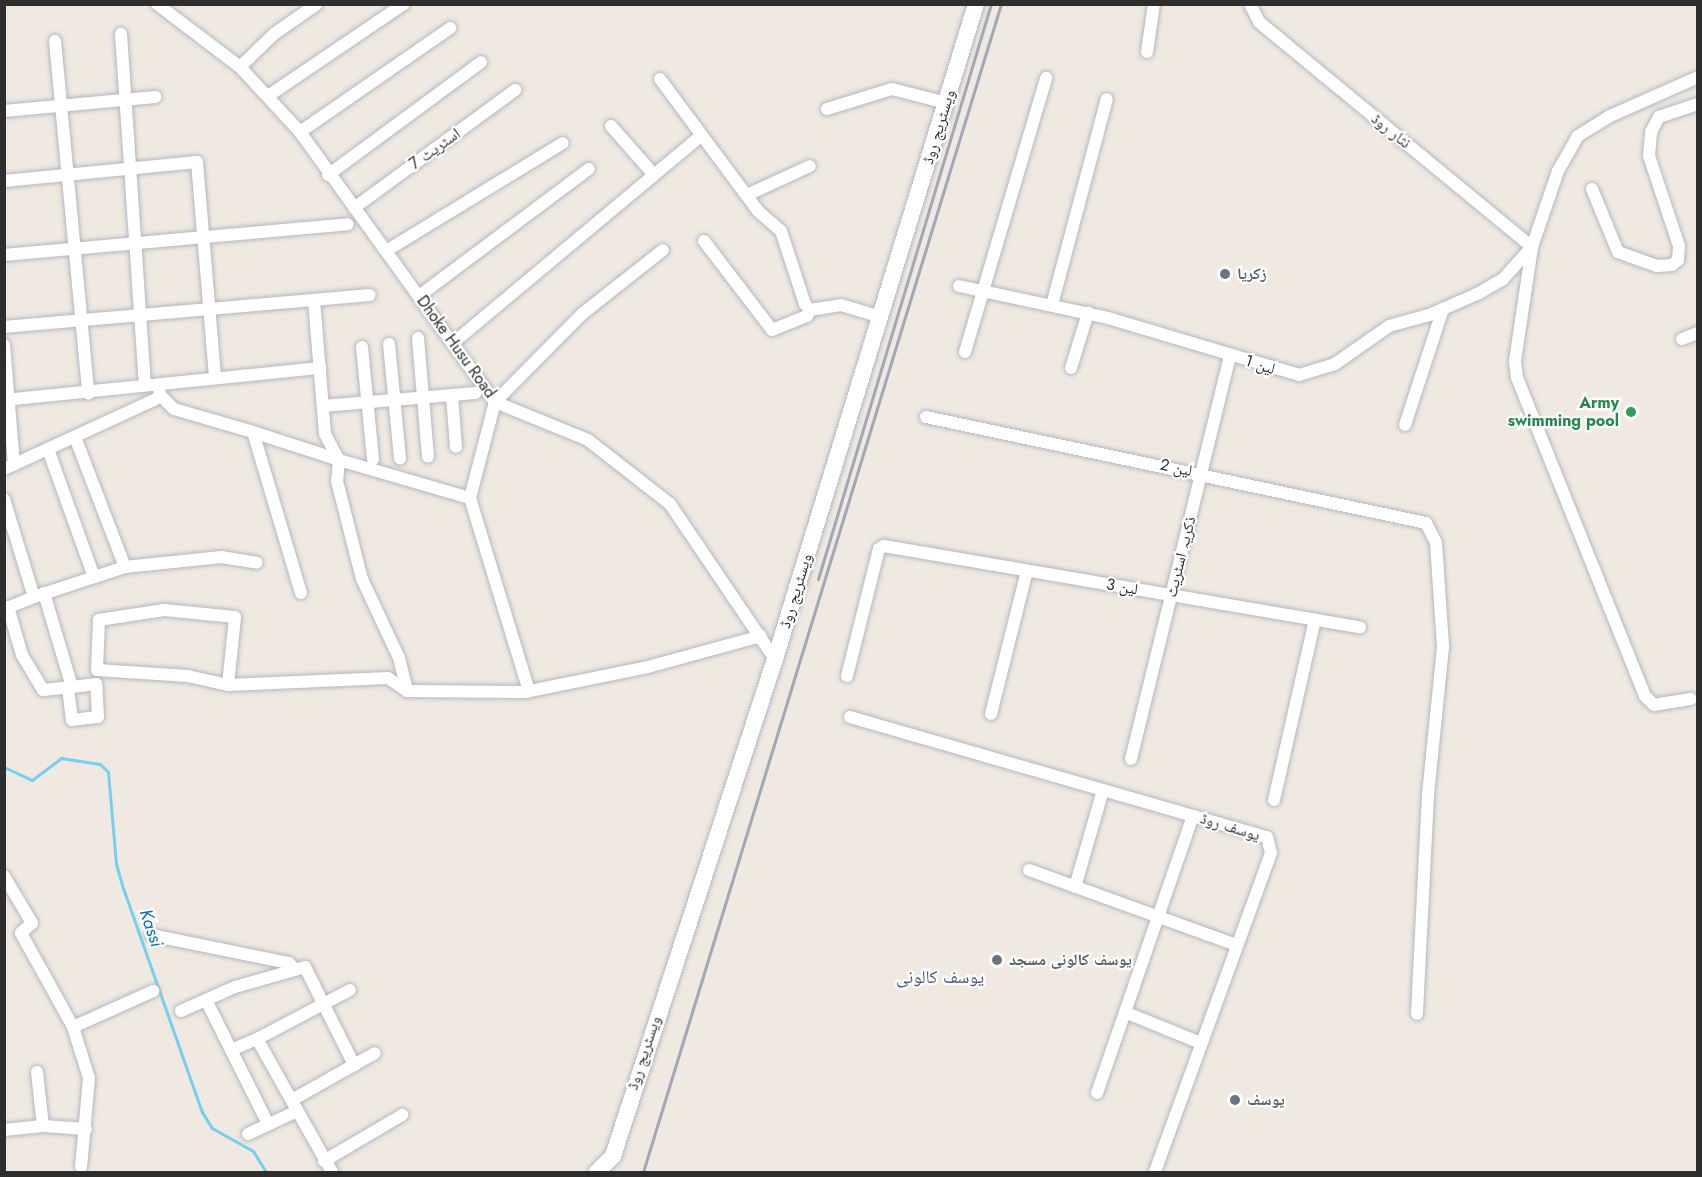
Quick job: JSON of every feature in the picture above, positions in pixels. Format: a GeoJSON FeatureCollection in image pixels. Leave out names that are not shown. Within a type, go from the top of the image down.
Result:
{"type":"FeatureCollection","features":[{"type":"Feature","properties":{"kind":"main road","name":"ویسٹریج روڈ"},"geometry":{"type":"LineString","coordinates":[[601,1172],[613,1156],[628,1100],[775,659],[976,4]]}},
{"type":"Feature","properties":{"kind":"street"},"geometry":{"type":"LineString","coordinates":[[240,67],[274,34],[317,4]]}},
{"type":"Feature","properties":{"kind":"street"},"geometry":{"type":"LineString","coordinates":[[268,96],[404,4]]}},
{"type":"Feature","properties":{"kind":"street"},"geometry":{"type":"LineString","coordinates":[[1147,52],[1154,4]]}},
{"type":"Feature","properties":{"kind":"street","name":"Dhoke Husu Road"},"geometry":{"type":"LineString","coordinates":[[157,5],[240,67],[300,132],[328,175],[495,402],[588,440],[670,504],[775,659]]}},
{"type":"Feature","properties":{"kind":"street","name":"نثار روڈ"},"geometry":{"type":"LineString","coordinates":[[1251,9],[1532,247]]}},
{"type":"Feature","properties":{"kind":"street"},"geometry":{"type":"LineString","coordinates":[[300,132],[450,28]]}},
{"type":"Feature","properties":{"kind":"street"},"geometry":{"type":"LineString","coordinates":[[121,34],[140,316],[150,383],[174,409],[470,498]]}},
{"type":"Feature","properties":{"kind":"street"},"geometry":{"type":"LineString","coordinates":[[55,41],[88,393]]}},
{"type":"Feature","properties":{"kind":"street"},"geometry":{"type":"LineString","coordinates":[[328,175],[481,62]]}},
{"type":"Feature","properties":{"kind":"street"},"geometry":{"type":"LineString","coordinates":[[1691,699],[1654,705],[1645,696],[1517,378],[1515,361],[1532,247],[1558,171],[1578,136],[1610,116],[1698,77]]}},
{"type":"Feature","properties":{"kind":"street"},"geometry":{"type":"LineString","coordinates":[[965,352],[1047,78]]}},
{"type":"Feature","properties":{"kind":"street"},"geometry":{"type":"LineString","coordinates":[[660,79],[758,211],[781,231],[805,304],[810,310]]}},
{"type":"Feature","properties":{"kind":"street"},"geometry":{"type":"LineString","coordinates":[[827,109],[892,89],[947,103]]}},
{"type":"Feature","properties":{"kind":"street","name":"اسٹریٹ 7"},"geometry":{"type":"LineString","coordinates":[[354,208],[515,90]]}},
{"type":"Feature","properties":{"kind":"street"},"geometry":{"type":"LineString","coordinates":[[4,111],[155,97]]}},
{"type":"Feature","properties":{"kind":"street"},"geometry":{"type":"LineString","coordinates":[[1052,305],[1107,99]]}},
{"type":"Feature","properties":{"kind":"street"},"geometry":{"type":"LineString","coordinates":[[1592,189],[1618,252],[1658,266],[1672,266],[1678,260],[1679,246],[1649,156],[1651,132],[1659,117],[1698,104]]}},
{"type":"Feature","properties":{"kind":"street"},"geometry":{"type":"LineString","coordinates":[[611,126],[654,175]]}},
{"type":"Feature","properties":{"kind":"street"},"geometry":{"type":"LineString","coordinates":[[453,343],[701,136]]}},
{"type":"Feature","properties":{"kind":"street"},"geometry":{"type":"LineString","coordinates":[[386,251],[563,144]]}},
{"type":"Feature","properties":{"kind":"street"},"geometry":{"type":"LineString","coordinates":[[4,181],[197,162],[215,377]]}},
{"type":"Feature","properties":{"kind":"street"},"geometry":{"type":"LineString","coordinates":[[747,195],[810,166]]}},
{"type":"Feature","properties":{"kind":"street"},"geometry":{"type":"LineString","coordinates":[[419,296],[590,169]]}},
{"type":"Feature","properties":{"kind":"street"},"geometry":{"type":"LineString","coordinates":[[4,255],[348,224]]}},
{"type":"Feature","properties":{"kind":"street"},"geometry":{"type":"LineString","coordinates":[[704,241],[772,330],[807,316],[810,310]]}},
{"type":"Feature","properties":{"kind":"street","name":"لین 1"},"geometry":{"type":"LineString","coordinates":[[959,286],[1088,313],[1299,375],[1316,372],[1335,364],[1389,326],[1443,309],[1503,279],[1532,247]]}},
{"type":"Feature","properties":{"kind":"street"},"geometry":{"type":"LineString","coordinates":[[529,691],[470,498],[495,402],[582,314],[663,250]]}},
{"type":"Feature","properties":{"kind":"street"},"geometry":{"type":"LineString","coordinates":[[4,327],[370,295]]}},
{"type":"Feature","properties":{"kind":"street"},"geometry":{"type":"LineString","coordinates":[[314,300],[325,434],[339,460],[336,481],[362,579],[399,658],[407,692]]}},
{"type":"Feature","properties":{"kind":"street"},"geometry":{"type":"LineString","coordinates":[[810,310],[841,305],[881,317]]}},
{"type":"Feature","properties":{"kind":"street"},"geometry":{"type":"LineString","coordinates":[[1405,425],[1443,309]]}},
{"type":"Feature","properties":{"kind":"street"},"geometry":{"type":"LineString","coordinates":[[1071,368],[1088,313]]}},
{"type":"Feature","properties":{"kind":"street"},"geometry":{"type":"LineString","coordinates":[[1682,339],[1698,333]]}},
{"type":"Feature","properties":{"kind":"street"},"geometry":{"type":"LineString","coordinates":[[418,338],[428,457]]}},
{"type":"Feature","properties":{"kind":"street"},"geometry":{"type":"LineString","coordinates":[[389,344],[400,459]]}},
{"type":"Feature","properties":{"kind":"street"},"geometry":{"type":"LineString","coordinates":[[4,345],[9,467],[161,396]]}},
{"type":"Feature","properties":{"kind":"street"},"geometry":{"type":"LineString","coordinates":[[362,347],[373,459]]}},
{"type":"Feature","properties":{"kind":"street","name":"ذکریہ اسٹریٹ"},"geometry":{"type":"LineString","coordinates":[[1131,759],[1230,355]]}},
{"type":"Feature","properties":{"kind":"street"},"geometry":{"type":"LineString","coordinates":[[7,400],[88,393],[150,383],[320,368]]}},
{"type":"Feature","properties":{"kind":"street"},"geometry":{"type":"LineString","coordinates":[[323,406],[475,393]]}},
{"type":"Feature","properties":{"kind":"street"},"geometry":{"type":"LineString","coordinates":[[452,395],[456,447]]}},
{"type":"Feature","properties":{"kind":"street","name":"لین 2"},"geometry":{"type":"LineString","coordinates":[[926,417],[1201,473],[1426,523],[1436,543],[1443,647],[1428,795],[1417,1014]]}},
{"type":"Feature","properties":{"kind":"street"},"geometry":{"type":"LineString","coordinates":[[253,432],[301,593]]}},
{"type":"Feature","properties":{"kind":"street"},"geometry":{"type":"LineString","coordinates":[[75,437],[125,567]]}},
{"type":"Feature","properties":{"kind":"street"},"geometry":{"type":"LineString","coordinates":[[48,449],[94,577]]}},
{"type":"Feature","properties":{"kind":"street"},"geometry":{"type":"LineString","coordinates":[[4,499],[39,595],[70,687],[44,690],[22,655],[6,608],[39,595],[125,567],[221,557],[257,563]]}},
{"type":"Feature","properties":{"kind":"street","name":"لین 3"},"geometry":{"type":"LineString","coordinates":[[847,676],[879,549],[884,546],[1360,627]]}},
{"type":"Feature","properties":{"kind":"street"},"geometry":{"type":"LineString","coordinates":[[991,714],[1027,571]]}},
{"type":"Feature","properties":{"kind":"street"},"geometry":{"type":"LineString","coordinates":[[228,685],[235,617],[164,610],[99,620],[97,670],[188,676],[228,685],[388,678],[407,692],[529,691],[648,667],[761,636]]}},
{"type":"Feature","properties":{"kind":"street"},"geometry":{"type":"LineString","coordinates":[[1274,800],[1315,620]]}},
{"type":"Feature","properties":{"kind":"street","name":"یوسف روڈ"},"geometry":{"type":"LineString","coordinates":[[850,717],[1267,837],[1272,845],[1155,1173]]}},
{"type":"Feature","properties":{"kind":"street"},"geometry":{"type":"LineString","coordinates":[[1075,886],[1103,790]]}},
{"type":"Feature","properties":{"kind":"street"},"geometry":{"type":"LineString","coordinates":[[1097,1093],[1192,816]]}},
{"type":"Feature","properties":{"kind":"street"},"geometry":{"type":"LineString","coordinates":[[1029,870],[1236,945]]}},
{"type":"Feature","properties":{"kind":"street"},"geometry":{"type":"LineString","coordinates":[[5,877],[32,923],[21,933],[73,1027],[89,1078],[81,1167]]}},
{"type":"Feature","properties":{"kind":"street"},"geometry":{"type":"LineString","coordinates":[[151,935],[289,963],[295,970]]}},
{"type":"Feature","properties":{"kind":"street"},"geometry":{"type":"LineString","coordinates":[[181,1011],[206,1000],[305,967],[321,1006],[354,1065]]}},
{"type":"Feature","properties":{"kind":"street"},"geometry":{"type":"LineString","coordinates":[[231,1050],[257,1039],[350,990]]}},
{"type":"Feature","properties":{"kind":"street"},"geometry":{"type":"LineString","coordinates":[[73,1027],[153,992]]}},
{"type":"Feature","properties":{"kind":"street"},"geometry":{"type":"LineString","coordinates":[[206,1000],[268,1124]]}},
{"type":"Feature","properties":{"kind":"street"},"geometry":{"type":"LineString","coordinates":[[1126,1013],[1201,1043]]}},
{"type":"Feature","properties":{"kind":"street"},"geometry":{"type":"LineString","coordinates":[[257,1039],[332,1173]]}},
{"type":"Feature","properties":{"kind":"street"},"geometry":{"type":"LineString","coordinates":[[248,1134],[268,1124],[375,1053]]}},
{"type":"Feature","properties":{"kind":"street"},"geometry":{"type":"LineString","coordinates":[[37,1072],[43,1126]]}},
{"type":"Feature","properties":{"kind":"street"},"geometry":{"type":"LineString","coordinates":[[324,1161],[402,1115]]}},
{"type":"Feature","properties":{"kind":"street"},"geometry":{"type":"LineString","coordinates":[[4,1130],[43,1126],[86,1129]]}},
{"type":"Feature","properties":{"kind":"waterway","name":"Kassi"},"geometry":{"type":"LineString","coordinates":[[4,767],[32,780],[61,758],[100,764],[108,772],[116,864],[202,1112],[212,1128],[253,1151],[266,1172]]}},
{"type":"Feature","properties":{"kind":"railway"},"geometry":{"type":"LineString","coordinates":[[818,579],[991,4]]}},
{"type":"Feature","properties":{"kind":"railway"},"geometry":{"type":"LineString","coordinates":[[643,1172],[1001,4]]}},
{"type":"Feature","properties":{"kind":"place","name":"زکریا"},"geometry":{"type":"Point","coordinates":[1225,274]}},
{"type":"Feature","properties":{"kind":"place","name":"Army swimming pool"},"geometry":{"type":"Point","coordinates":[1631,412]}},
{"type":"Feature","properties":{"kind":"place","name":"یوسف کالونی مسجد"},"geometry":{"type":"Point","coordinates":[997,960]}},
{"type":"Feature","properties":{"kind":"place","name":"یوسف"},"geometry":{"type":"Point","coordinates":[1235,1100]}},
{"type":"Feature","properties":{"kind":"district","name":"یوسف کالونی"},"geometry":{"type":"Point","coordinates":[940,977]}}]}
